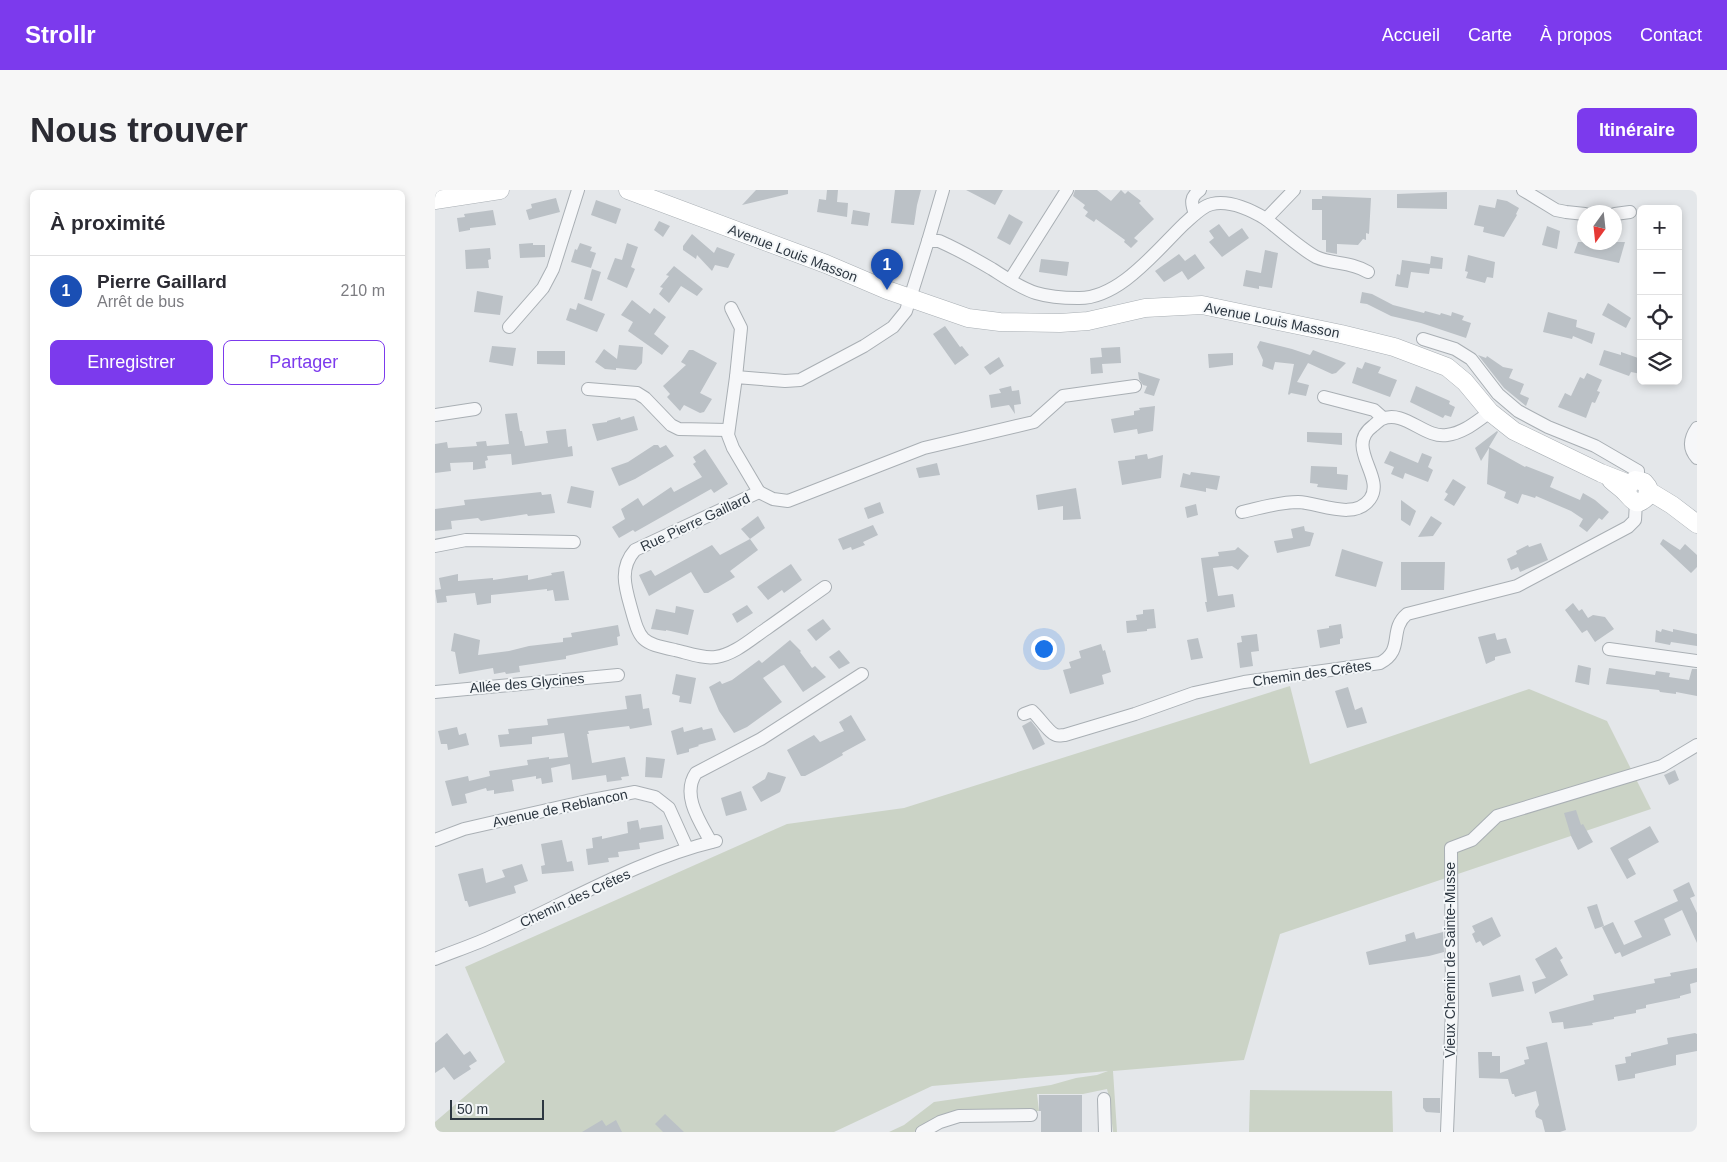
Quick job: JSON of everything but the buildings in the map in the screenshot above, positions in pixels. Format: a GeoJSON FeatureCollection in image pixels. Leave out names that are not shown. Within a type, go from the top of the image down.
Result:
{"type":"FeatureCollection","features":[{"type":"Feature","properties":{"kind":"street"},"geometry":{"type":"LineString","coordinates":[[435,200],[477,192],[500,190]]}},
{"type":"Feature","properties":{"kind":"street"},"geometry":{"type":"LineString","coordinates":[[509,327],[543,288],[553,269],[578,190]]}},
{"type":"Feature","properties":{"kind":"street","name":"Avenue Louis Masson"},"geometry":{"type":"LineString","coordinates":[[627,190],[826,264],[910,298],[968,318],[1033,324],[1088,322],[1145,308],[1202,305],[1394,347],[1447,367],[1465,382],[1490,412],[1515,431],[1637,491],[1668,503],[1697,524]]}},
{"type":"Feature","properties":{"kind":"street"},"geometry":{"type":"LineString","coordinates":[[736,377],[793,381],[808,377],[893,328],[906,311],[943,190]]}},
{"type":"Feature","properties":{"kind":"street"},"geometry":{"type":"LineString","coordinates":[[1010,280],[1067,190]]}},
{"type":"Feature","properties":{"kind":"street"},"geometry":{"type":"LineString","coordinates":[[1195,214],[1192,200],[1193,195],[1200,190]]}},
{"type":"Feature","properties":{"kind":"street"},"geometry":{"type":"LineString","coordinates":[[1266,219],[1293,190]]}},
{"type":"Feature","properties":{"kind":"street"},"geometry":{"type":"LineString","coordinates":[[1523,190],[1541,194],[1556,210],[1577,213]]}},
{"type":"Feature","properties":{"kind":"street"},"geometry":{"type":"LineString","coordinates":[[928,241],[939,240],[1036,293],[1079,298],[1101,295],[1124,282],[1195,214],[1211,204],[1233,205],[1254,212],[1266,219],[1314,256],[1325,260],[1356,265],[1368,272]]}},
{"type":"Feature","properties":{"kind":"street"},"geometry":{"type":"LineString","coordinates":[[1622,213],[1630,212]]}},
{"type":"Feature","properties":{"kind":"street","name":"Rue Pierre Gaillard"},"geometry":{"type":"LineString","coordinates":[[731,308],[741,328],[728,430],[733,448],[759,492],[654,540],[635,550],[630,555],[625,566],[625,581],[639,636],[650,644],[659,647],[711,657],[723,655],[741,646],[825,587]]}},
{"type":"Feature","properties":{"kind":"street"},"geometry":{"type":"LineString","coordinates":[[1423,339],[1455,349],[1471,359],[1498,394],[1518,411],[1548,427],[1595,446],[1638,471],[1637,491]]}},
{"type":"Feature","properties":{"kind":"street"},"geometry":{"type":"LineString","coordinates":[[759,492],[773,499],[788,501],[924,448],[1034,422],[1063,396],[1135,386]]}},
{"type":"Feature","properties":{"kind":"street"},"geometry":{"type":"LineString","coordinates":[[588,389],[637,393],[645,398],[671,425],[679,429],[728,430]]}},
{"type":"Feature","properties":{"kind":"street"},"geometry":{"type":"LineString","coordinates":[[1324,397],[1374,410],[1383,418]]}},
{"type":"Feature","properties":{"kind":"street"},"geometry":{"type":"LineString","coordinates":[[435,415],[475,409]]}},
{"type":"Feature","properties":{"kind":"street"},"geometry":{"type":"LineString","coordinates":[[1242,512],[1273,504],[1298,502],[1348,511],[1359,508],[1370,499],[1374,490],[1364,456],[1362,439],[1367,430],[1383,418],[1398,418],[1414,424],[1431,434],[1446,436],[1464,430],[1490,412]]}},
{"type":"Feature","properties":{"kind":"street"},"geometry":{"type":"LineString","coordinates":[[1697,428],[1691,443],[1691,449],[1697,458]]}},
{"type":"Feature","properties":{"kind":"street","name":"Chemin des Crêtes"},"geometry":{"type":"LineString","coordinates":[[1024,714],[1032,711],[1039,716],[1056,736],[1065,735],[1135,714],[1194,693],[1244,682],[1323,670],[1380,664],[1388,659],[1395,648],[1400,620],[1407,614],[1517,586],[1628,527],[1635,520],[1637,491]]}},
{"type":"Feature","properties":{"kind":"street"},"geometry":{"type":"LineString","coordinates":[[435,546],[466,540],[574,542]]}},
{"type":"Feature","properties":{"kind":"street"},"geometry":{"type":"LineString","coordinates":[[1609,649],[1697,661]]}},
{"type":"Feature","properties":{"kind":"street","name":"Chemin des Crêtes"},"geometry":{"type":"LineString","coordinates":[[435,958],[494,936],[586,892],[687,848],[713,841],[698,819],[691,798],[690,784],[696,774],[761,739],[861,674]]}},
{"type":"Feature","properties":{"kind":"street","name":"Allée des Glycines"},"geometry":{"type":"LineString","coordinates":[[435,692],[619,675]]}},
{"type":"Feature","properties":{"kind":"street","name":"Vieux Chemin de Sainte-Musse"},"geometry":{"type":"LineString","coordinates":[[1447,1132],[1452,1010],[1451,848],[1472,840],[1497,816],[1662,766],[1697,745]]}},
{"type":"Feature","properties":{"kind":"street","name":"Avenue de Reblancon"},"geometry":{"type":"LineString","coordinates":[[435,840],[464,829],[635,792],[655,797],[669,808],[687,848]]}},
{"type":"Feature","properties":{"kind":"street"},"geometry":{"type":"LineString","coordinates":[[1104,1099],[1105,1132]]}},
{"type":"Feature","properties":{"kind":"street"},"geometry":{"type":"LineString","coordinates":[[922,1132],[940,1122],[959,1116],[1031,1115]]}},
{"type":"Feature","properties":{"kind":"shaded area"},"geometry":{"type":"Polygon","coordinates":[[[1290,686],[1310,764],[1529,689],[1607,721],[1651,809],[1280,934],[1244,1060],[1113,1071],[1117,1132],[1113,1132],[1107,1089],[1083,1094],[1037,1094],[1039,1111],[966,1111],[941,1117],[914,1132],[889,1132],[904,1125],[934,1102],[1051,1085],[1108,1071],[932,1086],[834,1132],[435,1132],[435,1122],[505,1062],[465,967],[787,824],[904,808],[1290,686]]]}},
{"type":"Feature","properties":{"kind":"shaded area"},"geometry":{"type":"Polygon","coordinates":[[[1250,1090],[1392,1091],[1393,1132],[1249,1132],[1250,1090]]]}},
{"type":"Feature","properties":{"kind":"place","name":"Pierre Gaillard"},"geometry":{"type":"Point","coordinates":[887,290]}}]}
